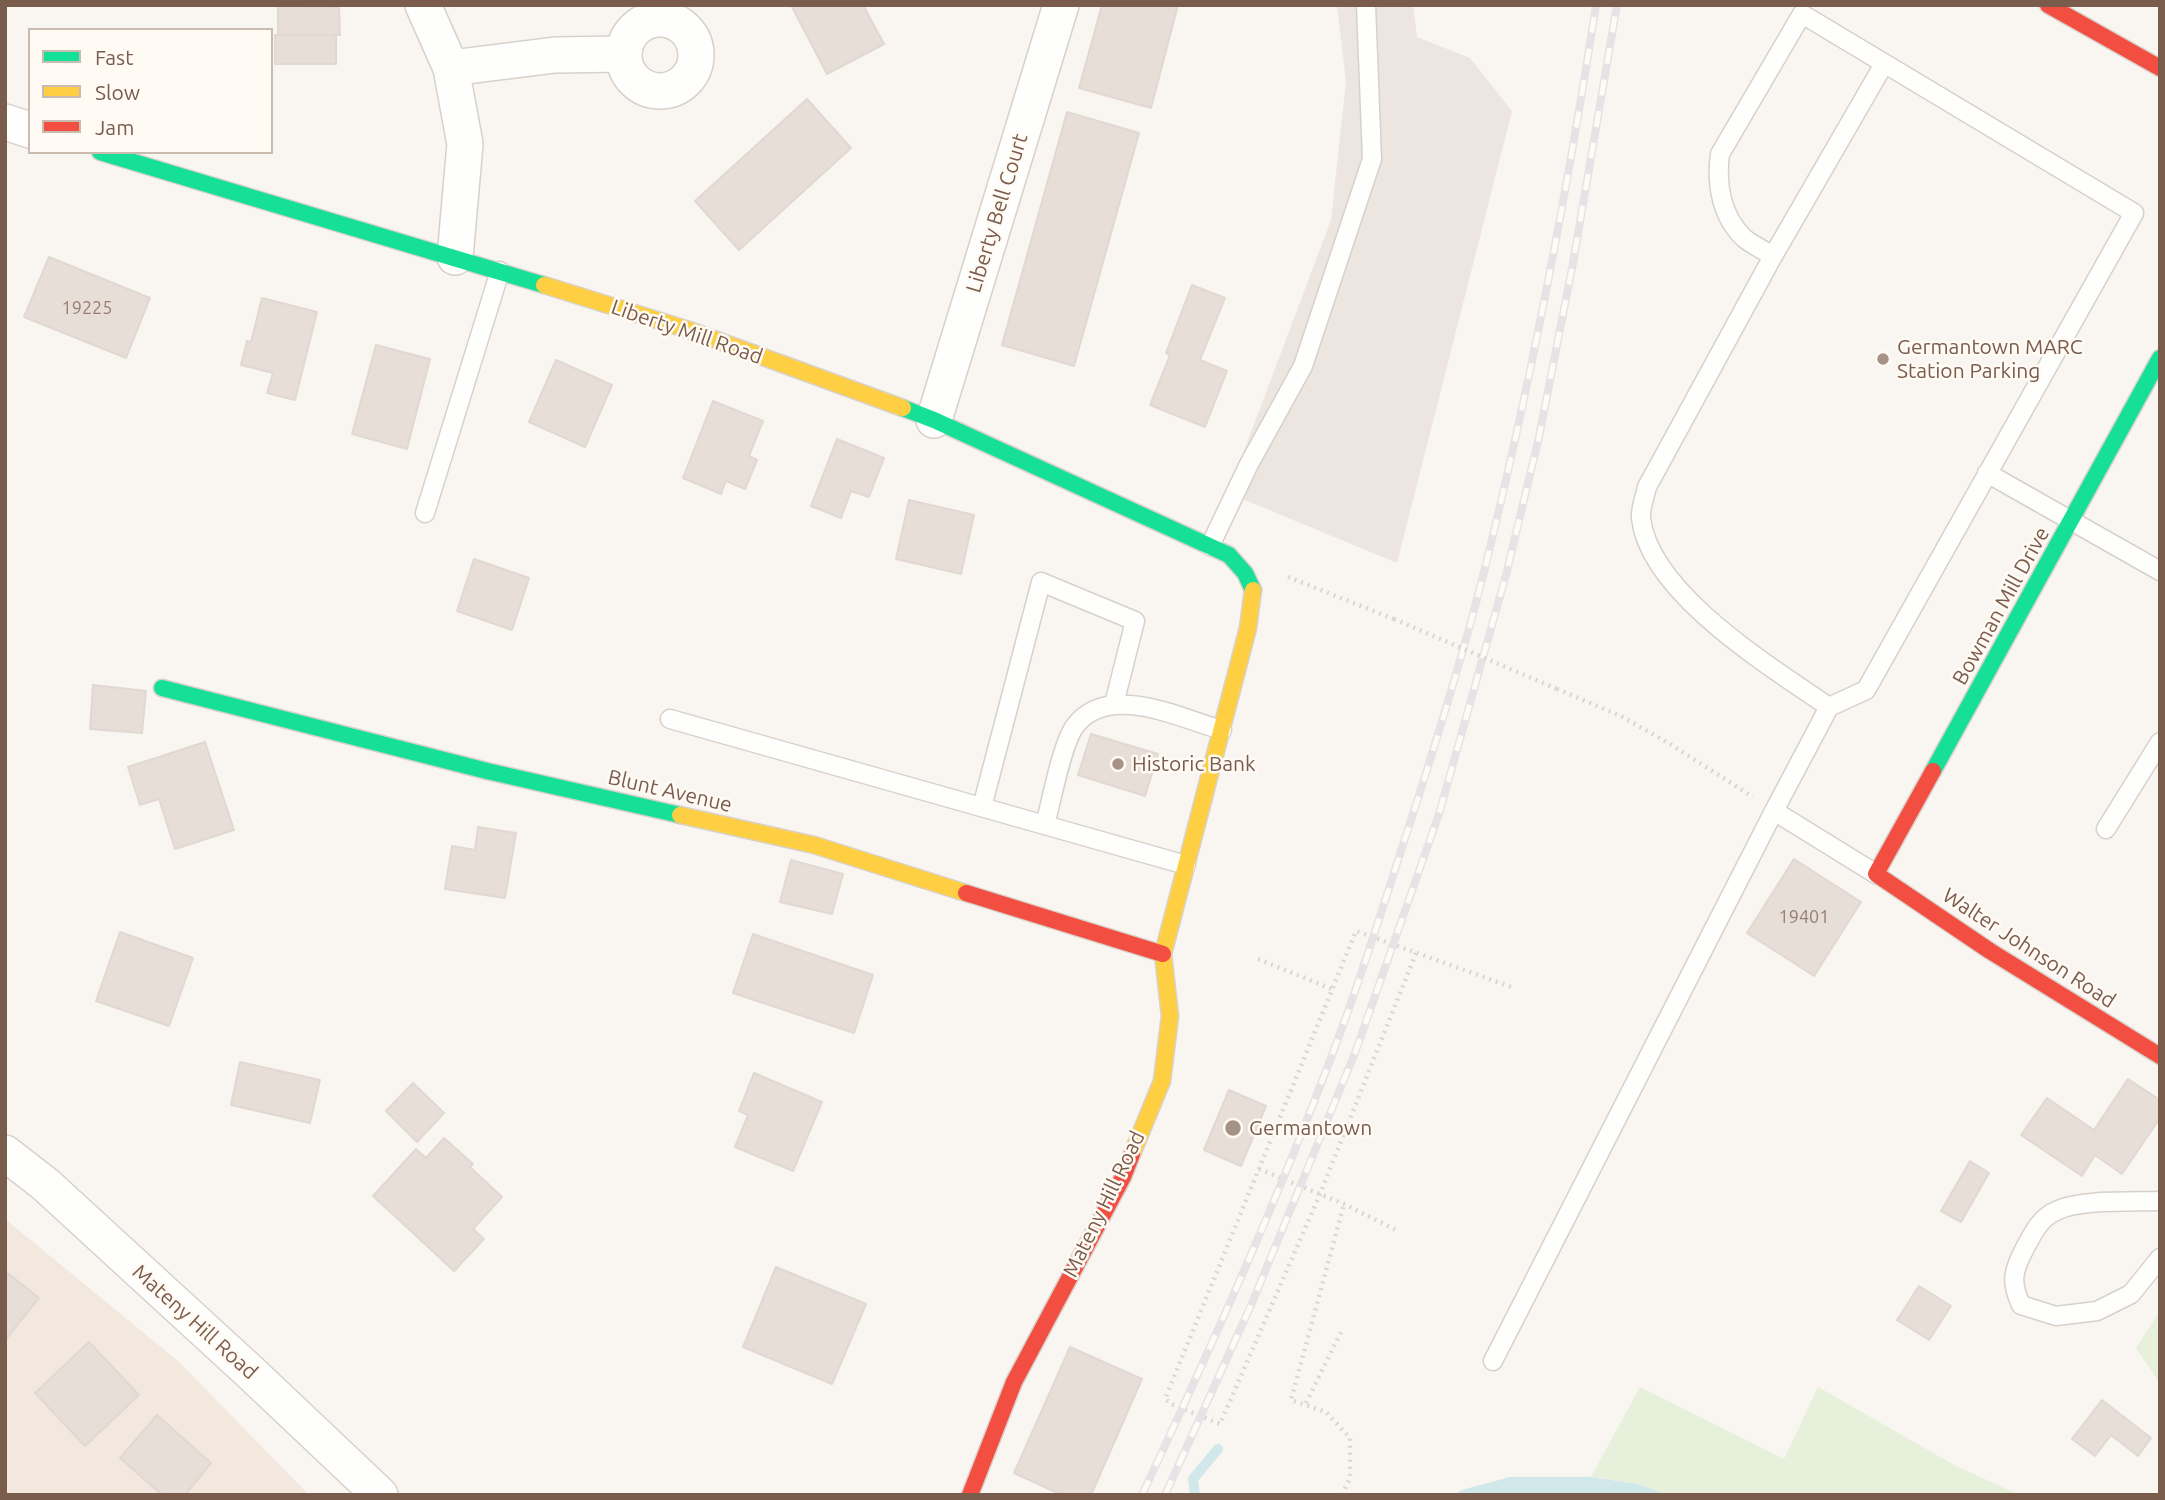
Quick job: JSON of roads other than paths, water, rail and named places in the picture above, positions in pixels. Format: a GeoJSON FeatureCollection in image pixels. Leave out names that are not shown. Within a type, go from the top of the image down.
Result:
{"type":"FeatureCollection","features":[{"type":"Feature","properties":{"kind":"street"},"geometry":{"type":"LineString","coordinates":[[423,5],[451,68],[465,144],[455,257]]}},
{"type":"Feature","properties":{"kind":"street","name":"Liberty Bell Court"},"geometry":{"type":"LineString","coordinates":[[934,420],[1061,5]]}},
{"type":"Feature","properties":{"kind":"street"},"geometry":{"type":"LineString","coordinates":[[2048,5],[2160,68]]}},
{"type":"Feature","properties":{"kind":"street"},"geometry":{"type":"LineString","coordinates":[[451,68],[555,55],[623,54]]}},
{"type":"Feature","properties":{"kind":"street"},"geometry":{"type":"LineString","coordinates":[[5,122],[28,129]]}},
{"type":"Feature","properties":{"kind":"street","name":"Liberty Mill Road"},"geometry":{"type":"LineString","coordinates":[[107,154],[455,257],[689,330],[934,420],[1229,555],[1248,574]]}},
{"type":"Feature","properties":{"kind":"street","name":"Bowman Mill Drive"},"geometry":{"type":"LineString","coordinates":[[1876,874],[2160,358]]}},
{"type":"Feature","properties":{"kind":"street","name":"Mateny Hill Road"},"geometry":{"type":"LineString","coordinates":[[970,1495],[1014,1382],[1122,1177],[1162,1081],[1170,1016],[1163,954],[1248,628],[1255,596],[1248,574]]}},
{"type":"Feature","properties":{"kind":"street","name":"Blunt Avenue"},"geometry":{"type":"LineString","coordinates":[[162,688],[487,771],[814,845],[1163,954]]}},
{"type":"Feature","properties":{"kind":"street","name":"Walter Johnson Road"},"geometry":{"type":"LineString","coordinates":[[1876,874],[1990,951],[2160,1056]]}},
{"type":"Feature","properties":{"kind":"street","name":"Mateny Hill Road"},"geometry":{"type":"LineString","coordinates":[[5,1153],[44,1184],[380,1495]]}},
{"type":"Feature","properties":{"kind":"lane"},"geometry":{"type":"LineString","coordinates":[[1210,547],[1249,464],[1303,366],[1372,159],[1366,5]]}},
{"type":"Feature","properties":{"kind":"lane"},"geometry":{"type":"LineString","coordinates":[[1493,1361],[1829,707],[1866,690],[2134,213],[1802,14],[1720,154],[1717,177],[1724,209],[1744,238],[1773,256]]}},
{"type":"Feature","properties":{"kind":"lane"},"geometry":{"type":"LineString","coordinates":[[1829,707],[1749,650],[1702,612],[1672,582],[1650,550],[1640,516],[1647,487],[1773,256],[1884,64]]}},
{"type":"Feature","properties":{"kind":"lane"},"geometry":{"type":"LineString","coordinates":[[425,513],[500,271]]}},
{"type":"Feature","properties":{"kind":"lane"},"geometry":{"type":"LineString","coordinates":[[1987,473],[2160,571]]}},
{"type":"Feature","properties":{"kind":"lane"},"geometry":{"type":"LineString","coordinates":[[982,807],[1041,582],[1135,621],[1114,704]]}},
{"type":"Feature","properties":{"kind":"lane"},"geometry":{"type":"LineString","coordinates":[[1045,825],[1073,728],[1091,710],[1114,704],[1138,705],[1222,730]]}},
{"type":"Feature","properties":{"kind":"lane"},"geometry":{"type":"LineString","coordinates":[[670,719],[1186,865]]}},
{"type":"Feature","properties":{"kind":"lane"},"geometry":{"type":"LineString","coordinates":[[2106,829],[2160,742]]}},
{"type":"Feature","properties":{"kind":"lane"},"geometry":{"type":"LineString","coordinates":[[1774,811],[1876,874]]}},
{"type":"Feature","properties":{"kind":"lane"},"geometry":{"type":"LineString","coordinates":[[2160,1201],[2082,1204],[2056,1210],[2037,1226],[2018,1261],[2012,1286],[2021,1305],[2056,1316],[2097,1311],[2131,1294],[2160,1258]]}},
{"type":"Feature","properties":{"kind":"water"},"geometry":{"type":"Polygon","coordinates":[[[1510,1477],[1591,1477],[1637,1484],[1669,1495],[1454,1495],[1462,1490],[1510,1477]]]}},
{"type":"Feature","properties":{"kind":"waterway"},"geometry":{"type":"LineString","coordinates":[[1195,1495],[1193,1479],[1218,1449]]}},
{"type":"Feature","properties":{"kind":"railway"},"geometry":{"type":"LineString","coordinates":[[1142,1495],[1243,1273],[1313,1104],[1361,975],[1445,711],[1485,568],[1533,358],[1573,147],[1596,5]]}},
{"type":"Feature","properties":{"kind":"railway"},"geometry":{"type":"LineString","coordinates":[[1165,1495],[1252,1303],[1355,1053],[1439,814],[1506,575],[1539,437],[1573,263],[1617,5]]}},
{"type":"Feature","properties":{"kind":"place","name":"Germantown MARC Station Parking"},"geometry":{"type":"Point","coordinates":[1883,359]}},
{"type":"Feature","properties":{"kind":"place","name":"Historic Bank"},"geometry":{"type":"Point","coordinates":[1118,764]}},
{"type":"Feature","properties":{"kind":"place","name":"Germantown"},"geometry":{"type":"Point","coordinates":[1233,1128]}}]}
